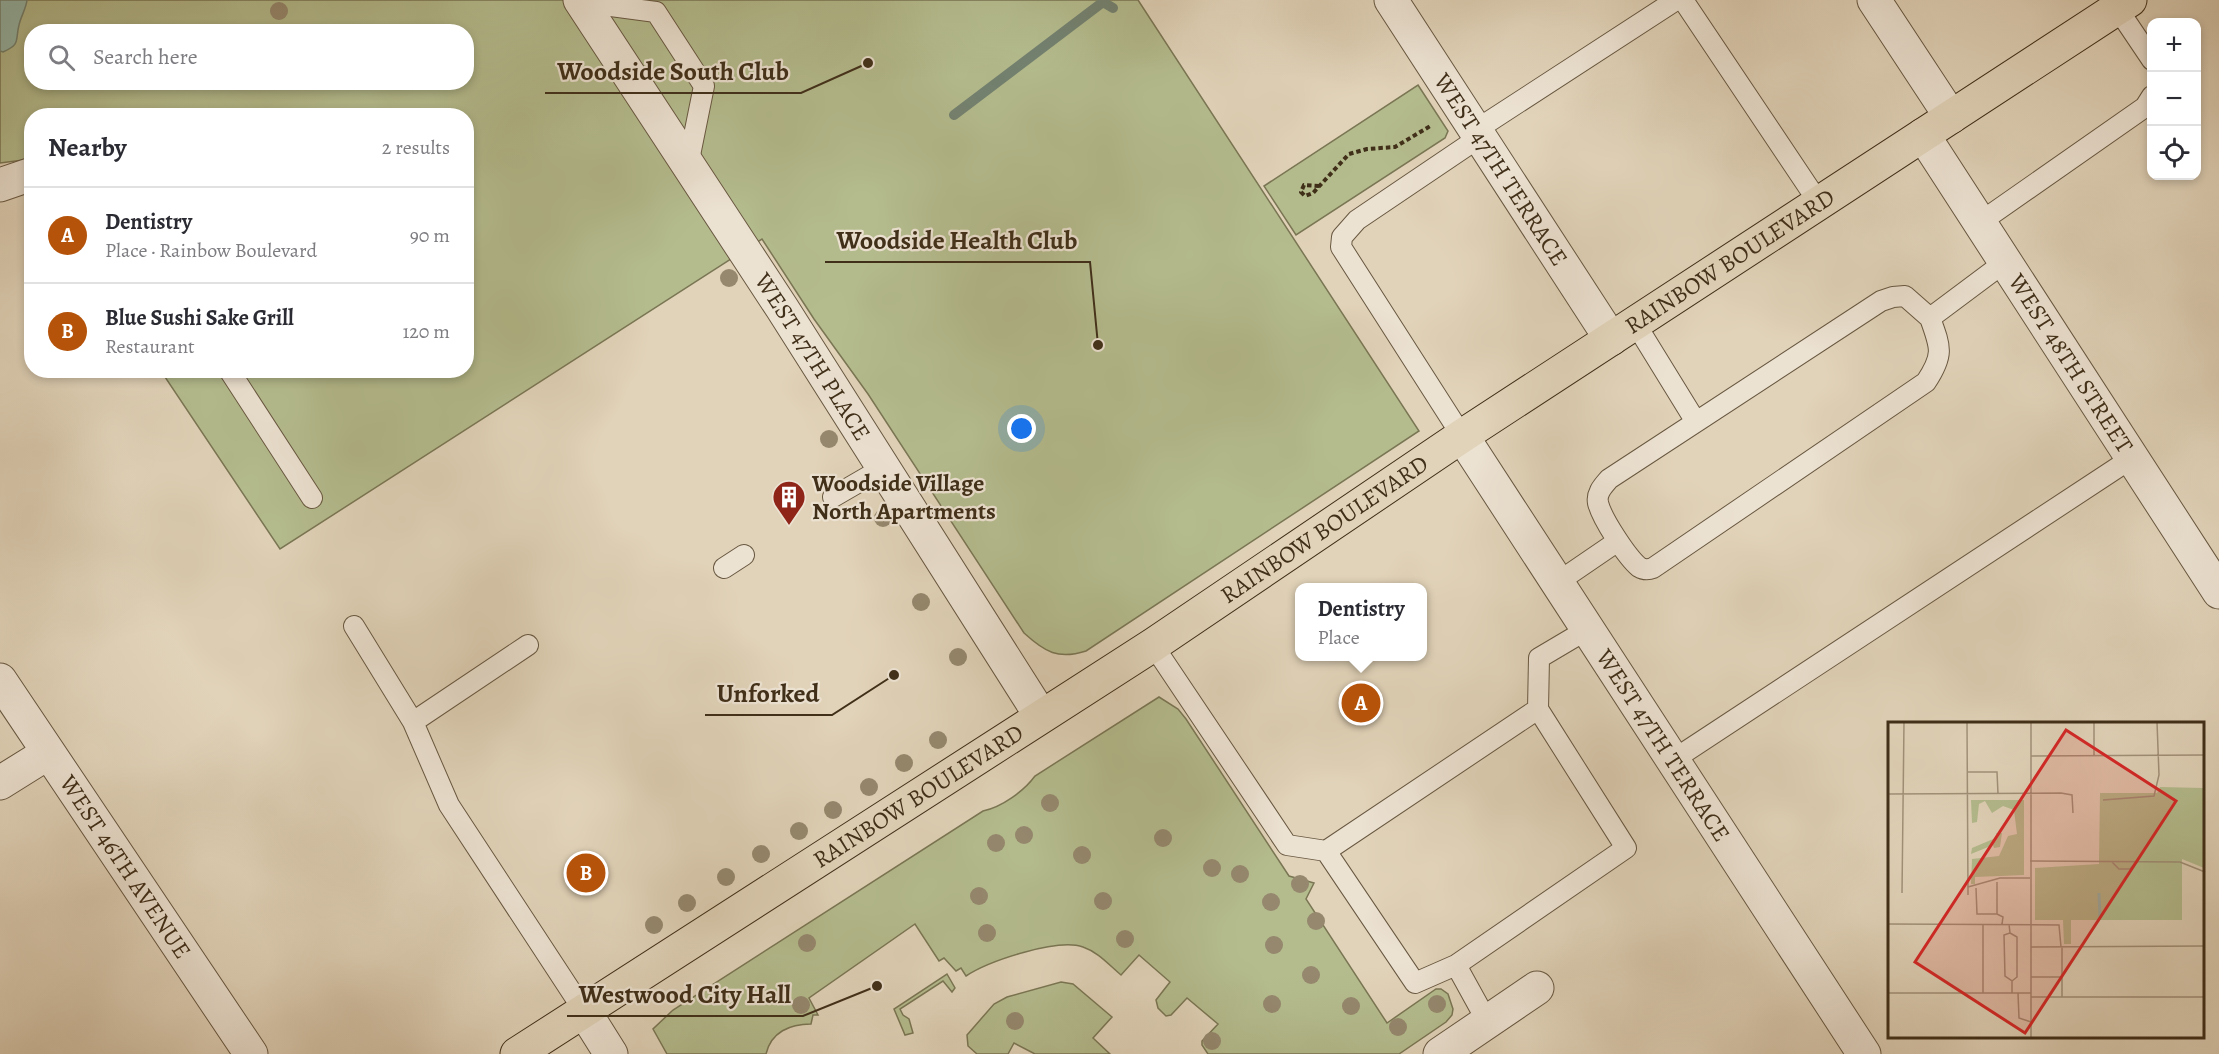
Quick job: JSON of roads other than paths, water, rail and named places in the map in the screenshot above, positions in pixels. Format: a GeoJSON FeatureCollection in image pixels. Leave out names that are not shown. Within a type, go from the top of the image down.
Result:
{"type":"FeatureCollection","features":[{"type":"Feature","properties":{"kind":"main road","name":"RAINBOW BOULEVARD"},"geometry":{"type":"LineString","coordinates":[[517,1054],[1153,645],[1462,436],[2123,4]]}},
{"type":"Feature","properties":{"kind":"street","name":"WEST 47TH TERRACE"},"geometry":{"type":"LineString","coordinates":[[1391,0],[1472,124],[1623,331]]}},
{"type":"Feature","properties":{"kind":"street"},"geometry":{"type":"LineString","coordinates":[[1874,0],[1951,117]]}},
{"type":"Feature","properties":{"kind":"street","name":"WEST 47TH PLACE"},"geometry":{"type":"LineString","coordinates":[[581,1],[1041,716]]}},
{"type":"Feature","properties":{"kind":"street","name":"WEST 48TH STREET"},"geometry":{"type":"LineString","coordinates":[[1923,135],[2219,592]]}},
{"type":"Feature","properties":{"kind":"street","name":"WEST 47TH TERRACE"},"geometry":{"type":"LineString","coordinates":[[1462,436],[1864,1054]]}},
{"type":"Feature","properties":{"kind":"street","name":"WEST 46TH AVENUE"},"geometry":{"type":"LineString","coordinates":[[0,680],[251,1054]]}},
{"type":"Feature","properties":{"kind":"street"},"geometry":{"type":"LineString","coordinates":[[0,783],[48,753]]}},
{"type":"Feature","properties":{"kind":"street"},"geometry":{"type":"LineString","coordinates":[[1440,1054],[1538,988]]}},
{"type":"Feature","properties":{"kind":"street"},"geometry":{"type":"LineString","coordinates":[[584,1011],[611,1054]]}},
{"type":"Feature","properties":{"kind":"lane"},"geometry":{"type":"LineString","coordinates":[[1462,436],[1341,247],[1342,237],[1357,220],[1472,124],[1676,0]]}},
{"type":"Feature","properties":{"kind":"lane"},"geometry":{"type":"LineString","coordinates":[[1683,0],[1819,203]]}},
{"type":"Feature","properties":{"kind":"lane"},"geometry":{"type":"LineString","coordinates":[[581,1],[656,12],[704,86],[688,165]]}},
{"type":"Feature","properties":{"kind":"lane"},"geometry":{"type":"LineString","coordinates":[[2123,4],[2147,52]]}},
{"type":"Feature","properties":{"kind":"lane"},"geometry":{"type":"LineString","coordinates":[[1979,223],[2145,107],[2147,103]]}},
{"type":"Feature","properties":{"kind":"lane"},"geometry":{"type":"LineString","coordinates":[[1930,318],[2005,262]]}},
{"type":"Feature","properties":{"kind":"lane"},"geometry":{"type":"LineString","coordinates":[[1905,296],[1930,318],[1940,345],[1938,364],[1926,382],[1653,568],[1646,570],[1640,567],[1618,541],[1598,503],[1599,492],[1609,478],[1696,422],[1881,301],[1905,296]]}},
{"type":"Feature","properties":{"kind":"lane"},"geometry":{"type":"LineString","coordinates":[[1623,331],[1696,422]]}},
{"type":"Feature","properties":{"kind":"lane"},"geometry":{"type":"LineString","coordinates":[[234,378],[312,498]]}},
{"type":"Feature","properties":{"kind":"lane"},"geometry":{"type":"LineString","coordinates":[[1673,760],[2132,458]]}},
{"type":"Feature","properties":{"kind":"lane"},"geometry":{"type":"LineString","coordinates":[[833,497],[883,468]]}},
{"type":"Feature","properties":{"kind":"lane"},"geometry":{"type":"LineString","coordinates":[[1558,582],[1618,541]]}},
{"type":"Feature","properties":{"kind":"lane"},"geometry":{"type":"LineString","coordinates":[[724,568],[744,555]]}},
{"type":"Feature","properties":{"kind":"lane"},"geometry":{"type":"LineString","coordinates":[[354,626],[414,722],[449,805],[584,1011]]}},
{"type":"Feature","properties":{"kind":"lane"},"geometry":{"type":"LineString","coordinates":[[1326,851],[1415,983],[1456,965],[1626,848],[1538,709],[1539,658],[1588,629]]}},
{"type":"Feature","properties":{"kind":"lane"},"geometry":{"type":"LineString","coordinates":[[414,722],[528,645]]}},
{"type":"Feature","properties":{"kind":"lane"},"geometry":{"type":"LineString","coordinates":[[1153,645],[1287,845],[1326,851],[1538,709]]}},
{"type":"Feature","properties":{"kind":"lane"},"geometry":{"type":"LineString","coordinates":[[1456,965],[1488,1023]]}},
{"type":"Feature","properties":{"kind":"waterway"},"geometry":{"type":"LineString","coordinates":[[954,115],[1103,2],[1113,8]]}},
{"type":"Feature","properties":{"kind":"place","name":"Woodside South Club"},"geometry":{"type":"Point","coordinates":[868,63]}},
{"type":"Feature","properties":{"kind":"place","name":"Woodside Health Club"},"geometry":{"type":"Point","coordinates":[1098,345]}},
{"type":"Feature","properties":{"kind":"place","name":"Woodside Village North Apartments"},"geometry":{"type":"Point","coordinates":[789,526]}},
{"type":"Feature","properties":{"kind":"place","name":"Unforked"},"geometry":{"type":"Point","coordinates":[894,675]}},
{"type":"Feature","properties":{"kind":"place","name":"Dentistry"},"geometry":{"type":"Point","coordinates":[1361,703]}},
{"type":"Feature","properties":{"kind":"place","name":"Blue Sushi Sake Grill"},"geometry":{"type":"Point","coordinates":[586,873]}},
{"type":"Feature","properties":{"kind":"place","name":"Westwood City Hall"},"geometry":{"type":"Point","coordinates":[877,986]}}]}
